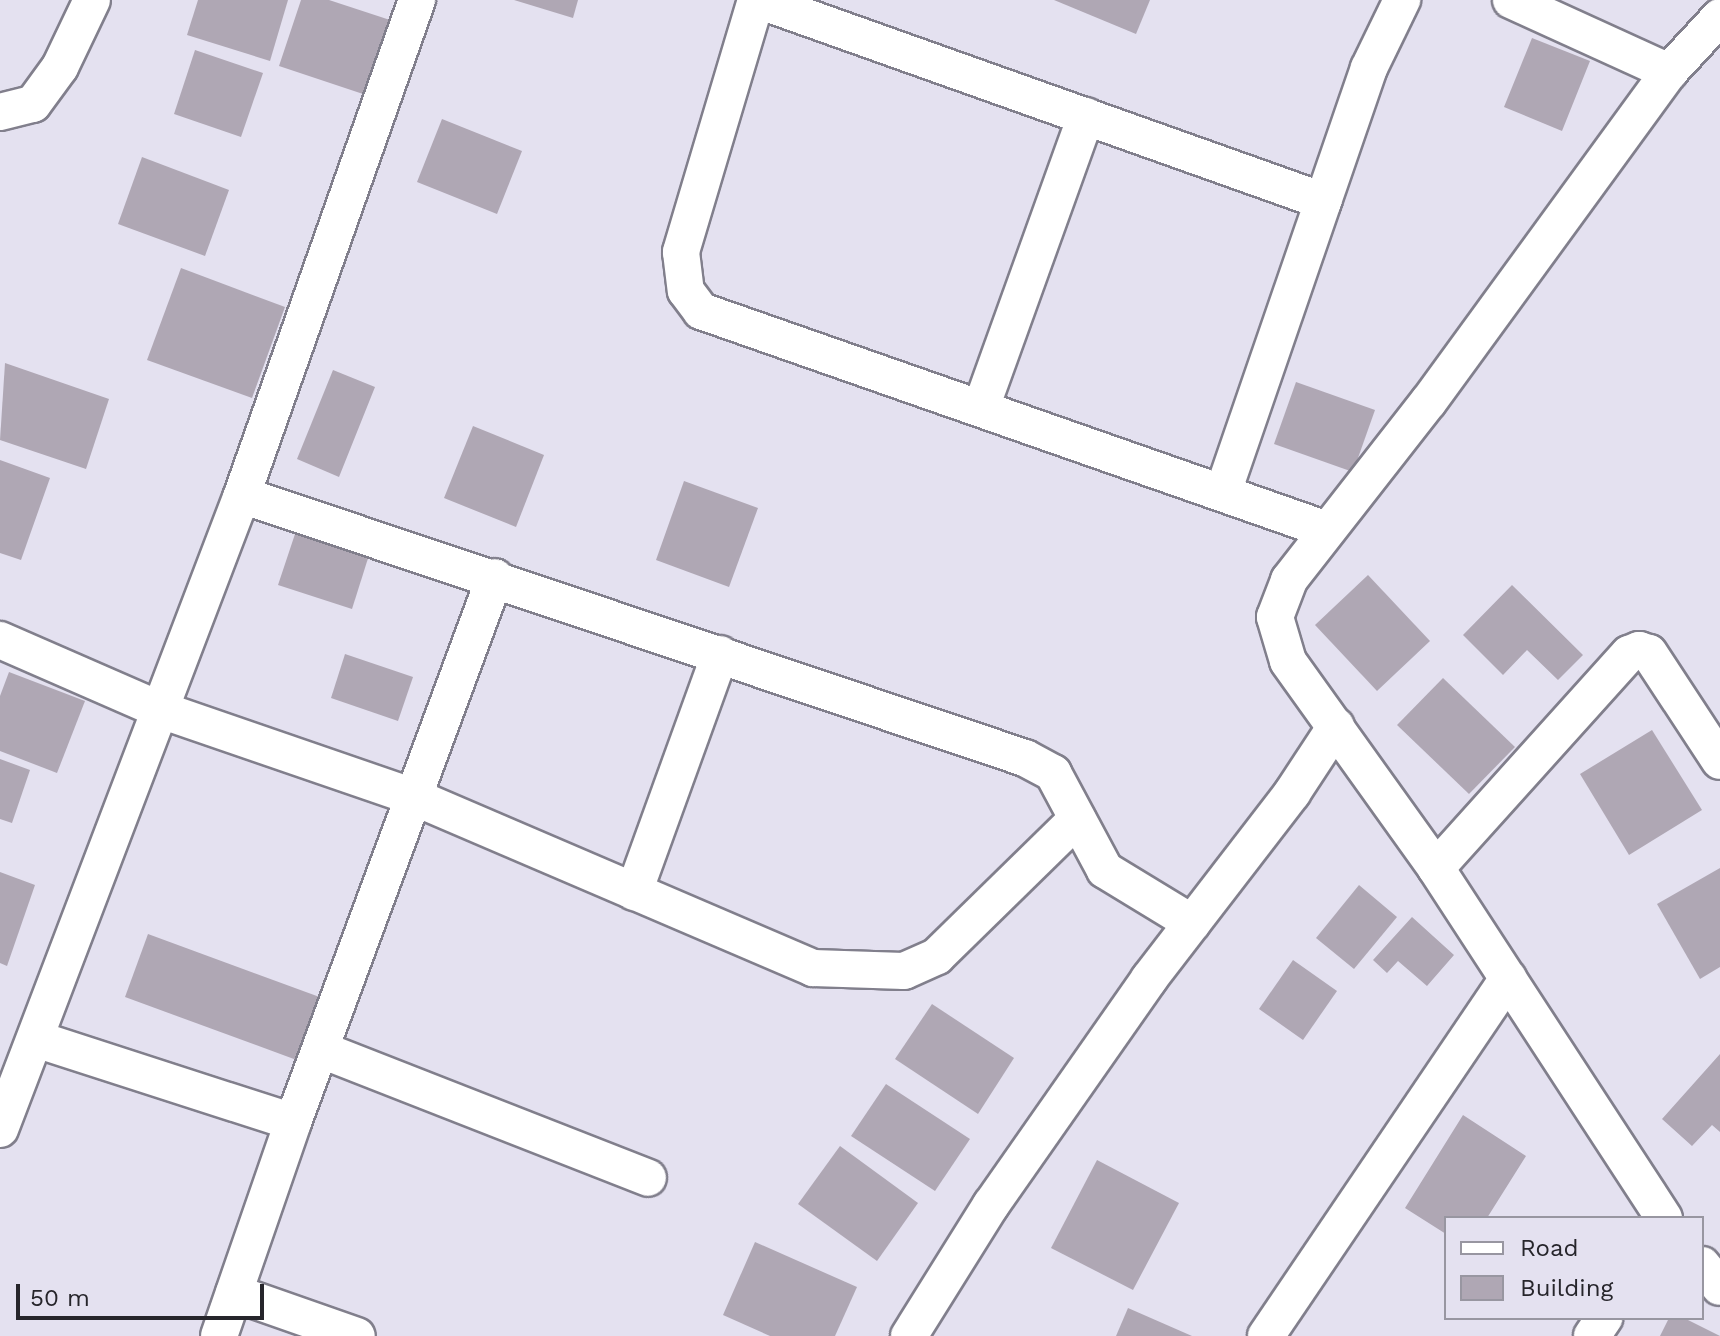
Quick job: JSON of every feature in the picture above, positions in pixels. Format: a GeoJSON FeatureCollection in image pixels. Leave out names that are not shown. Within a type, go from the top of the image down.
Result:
{"type":"FeatureCollection","features":[{"type":"Feature","properties":{"kind":"street"},"geometry":{"type":"LineString","coordinates":[[0,112],[33,104],[60,67],[92,0]]}},
{"type":"Feature","properties":{"kind":"street"},"geometry":{"type":"LineString","coordinates":[[3,1115],[36,1039],[158,709],[242,495],[417,0]]}},
{"type":"Feature","properties":{"kind":"street"},"geometry":{"type":"LineString","coordinates":[[1323,201],[757,0],[681,252],[686,291],[701,311],[718,320],[982,405],[1327,530]]}},
{"type":"Feature","properties":{"kind":"street"},"geometry":{"type":"LineString","coordinates":[[1223,492],[1369,68],[1402,0]]}},
{"type":"Feature","properties":{"kind":"street"},"geometry":{"type":"LineString","coordinates":[[1511,0],[1669,72]]}},
{"type":"Feature","properties":{"kind":"street"},"geometry":{"type":"LineString","coordinates":[[1663,1216],[1436,868],[1288,661],[1275,617],[1289,580],[1429,401],[1669,72],[1720,17]]}},
{"type":"Feature","properties":{"kind":"street"},"geometry":{"type":"LineString","coordinates":[[982,405],[1086,116]]}},
{"type":"Feature","properties":{"kind":"street"},"geometry":{"type":"LineString","coordinates":[[242,495],[495,577],[1025,758],[1053,773],[1105,870],[1192,923]]}},
{"type":"Feature","properties":{"kind":"street"},"geometry":{"type":"LineString","coordinates":[[219,1336],[293,1122],[495,577]]}},
{"type":"Feature","properties":{"kind":"street"},"geometry":{"type":"LineString","coordinates":[[0,640],[158,709],[414,797],[813,968],[904,971],[937,956],[970,929],[1077,819]]}},
{"type":"Feature","properties":{"kind":"street"},"geometry":{"type":"LineString","coordinates":[[1436,868],[1629,654],[1639,650],[1649,653],[1720,761]]}},
{"type":"Feature","properties":{"kind":"street"},"geometry":{"type":"LineString","coordinates":[[634,892],[720,654]]}},
{"type":"Feature","properties":{"kind":"street"},"geometry":{"type":"LineString","coordinates":[[909,1336],[991,1205],[1192,923],[1292,793],[1336,726]]}},
{"type":"Feature","properties":{"kind":"street"},"geometry":{"type":"LineString","coordinates":[[1266,1336],[1508,978]]}},
{"type":"Feature","properties":{"kind":"street"},"geometry":{"type":"LineString","coordinates":[[36,1039],[293,1122]]}},
{"type":"Feature","properties":{"kind":"street"},"geometry":{"type":"LineString","coordinates":[[322,1050],[648,1178]]}},
{"type":"Feature","properties":{"kind":"street"},"geometry":{"type":"LineString","coordinates":[[1704,1267],[1720,1287]]}},
{"type":"Feature","properties":{"kind":"street"},"geometry":{"type":"LineString","coordinates":[[234,1293],[357,1336]]}},
{"type":"Feature","properties":{"kind":"building"},"geometry":{"type":"Polygon","coordinates":[[[198,0],[288,0],[270,61],[187,35],[198,0]]]}},
{"type":"Feature","properties":{"kind":"building"},"geometry":{"type":"Polygon","coordinates":[[[301,0],[329,0],[390,20],[366,95],[279,66],[301,0]]]}},
{"type":"Feature","properties":{"kind":"building"},"geometry":{"type":"Polygon","coordinates":[[[514,0],[578,0],[573,18],[514,0]]]}},
{"type":"Feature","properties":{"kind":"building"},"geometry":{"type":"Polygon","coordinates":[[[1054,0],[1150,0],[1136,34],[1054,0]]]}},
{"type":"Feature","properties":{"kind":"building"},"geometry":{"type":"Polygon","coordinates":[[[1532,38],[1590,61],[1562,131],[1504,107],[1532,38]]]}},
{"type":"Feature","properties":{"kind":"building"},"geometry":{"type":"Polygon","coordinates":[[[195,50],[263,73],[241,137],[174,114],[195,50]]]}},
{"type":"Feature","properties":{"kind":"building"},"geometry":{"type":"Polygon","coordinates":[[[442,119],[522,151],[497,214],[417,182],[442,119]]]}},
{"type":"Feature","properties":{"kind":"building"},"geometry":{"type":"Polygon","coordinates":[[[142,157],[229,190],[205,256],[118,224],[142,157]]]}},
{"type":"Feature","properties":{"kind":"building"},"geometry":{"type":"Polygon","coordinates":[[[181,268],[285,307],[252,398],[147,360],[181,268]]]}},
{"type":"Feature","properties":{"kind":"building"},"geometry":{"type":"Polygon","coordinates":[[[5,363],[109,399],[86,469],[0,440],[5,363]]]}},
{"type":"Feature","properties":{"kind":"building"},"geometry":{"type":"Polygon","coordinates":[[[333,370],[375,387],[339,477],[297,459],[333,370]]]}},
{"type":"Feature","properties":{"kind":"building"},"geometry":{"type":"Polygon","coordinates":[[[1296,382],[1375,410],[1353,472],[1274,444],[1296,382]]]}},
{"type":"Feature","properties":{"kind":"building"},"geometry":{"type":"Polygon","coordinates":[[[473,426],[544,455],[516,527],[444,498],[473,426]]]}},
{"type":"Feature","properties":{"kind":"building"},"geometry":{"type":"Polygon","coordinates":[[[0,460],[50,478],[21,560],[0,553],[0,460]]]}},
{"type":"Feature","properties":{"kind":"building"},"geometry":{"type":"Polygon","coordinates":[[[684,481],[758,508],[729,587],[656,560],[684,481]]]}},
{"type":"Feature","properties":{"kind":"building"},"geometry":{"type":"Polygon","coordinates":[[[297,528],[370,552],[352,609],[278,585],[297,528]]]}},
{"type":"Feature","properties":{"kind":"building"},"geometry":{"type":"Polygon","coordinates":[[[1368,575],[1430,641],[1377,691],[1315,625],[1368,575]]]}},
{"type":"Feature","properties":{"kind":"building"},"geometry":{"type":"Polygon","coordinates":[[[1512,585],[1583,655],[1558,680],[1527,650],[1503,675],[1463,635],[1512,585]]]}},
{"type":"Feature","properties":{"kind":"building"},"geometry":{"type":"Polygon","coordinates":[[[345,654],[413,677],[398,721],[331,698],[345,654]]]}},
{"type":"Feature","properties":{"kind":"building"},"geometry":{"type":"Polygon","coordinates":[[[9,672],[85,701],[57,773],[0,751],[0,696],[9,672]]]}},
{"type":"Feature","properties":{"kind":"building"},"geometry":{"type":"Polygon","coordinates":[[[1443,678],[1515,747],[1469,794],[1397,725],[1443,678]]]}},
{"type":"Feature","properties":{"kind":"building"},"geometry":{"type":"Polygon","coordinates":[[[1652,730],[1702,810],[1629,855],[1580,774],[1652,730]]]}},
{"type":"Feature","properties":{"kind":"building"},"geometry":{"type":"Polygon","coordinates":[[[0,759],[30,770],[12,823],[0,819],[0,759]]]}},
{"type":"Feature","properties":{"kind":"building"},"geometry":{"type":"Polygon","coordinates":[[[1720,868],[1720,967],[1700,979],[1657,904],[1720,868]]]}},
{"type":"Feature","properties":{"kind":"building"},"geometry":{"type":"Polygon","coordinates":[[[0,872],[35,885],[7,966],[0,963],[0,872]]]}},
{"type":"Feature","properties":{"kind":"building"},"geometry":{"type":"Polygon","coordinates":[[[1359,885],[1397,917],[1354,969],[1316,938],[1359,885]]]}},
{"type":"Feature","properties":{"kind":"building"},"geometry":{"type":"Polygon","coordinates":[[[1412,917],[1454,955],[1427,986],[1398,961],[1387,973],[1373,960],[1412,917]]]}},
{"type":"Feature","properties":{"kind":"building"},"geometry":{"type":"Polygon","coordinates":[[[148,934],[325,999],[302,1062],[125,997],[148,934]]]}},
{"type":"Feature","properties":{"kind":"building"},"geometry":{"type":"Polygon","coordinates":[[[1293,960],[1337,991],[1303,1040],[1259,1009],[1293,960]]]}},
{"type":"Feature","properties":{"kind":"building"},"geometry":{"type":"Polygon","coordinates":[[[932,1004],[1014,1058],[978,1114],[895,1059],[932,1004]]]}},
{"type":"Feature","properties":{"kind":"building"},"geometry":{"type":"Polygon","coordinates":[[[1720,1054],[1720,1132],[1712,1125],[1692,1146],[1662,1119],[1720,1054]]]}},
{"type":"Feature","properties":{"kind":"building"},"geometry":{"type":"Polygon","coordinates":[[[886,1084],[970,1139],[935,1191],[851,1136],[886,1084]]]}},
{"type":"Feature","properties":{"kind":"building"},"geometry":{"type":"Polygon","coordinates":[[[1463,1115],[1526,1156],[1488,1216],[1444,1216],[1444,1233],[1405,1208],[1463,1115]]]}},
{"type":"Feature","properties":{"kind":"building"},"geometry":{"type":"Polygon","coordinates":[[[840,1146],[918,1203],[877,1261],[798,1204],[840,1146]]]}},
{"type":"Feature","properties":{"kind":"building"},"geometry":{"type":"Polygon","coordinates":[[[1097,1160],[1179,1203],[1133,1290],[1051,1248],[1097,1160]]]}},
{"type":"Feature","properties":{"kind":"building"},"geometry":{"type":"Polygon","coordinates":[[[755,1242],[857,1287],[835,1336],[770,1336],[723,1315],[755,1242]]]}},
{"type":"Feature","properties":{"kind":"building"},"geometry":{"type":"Polygon","coordinates":[[[1128,1308],[1192,1336],[1116,1336],[1128,1308]]]}},
{"type":"Feature","properties":{"kind":"building"},"geometry":{"type":"Polygon","coordinates":[[[1668,1320],[1688,1320],[1720,1336],[1660,1336],[1668,1320]]]}}]}
